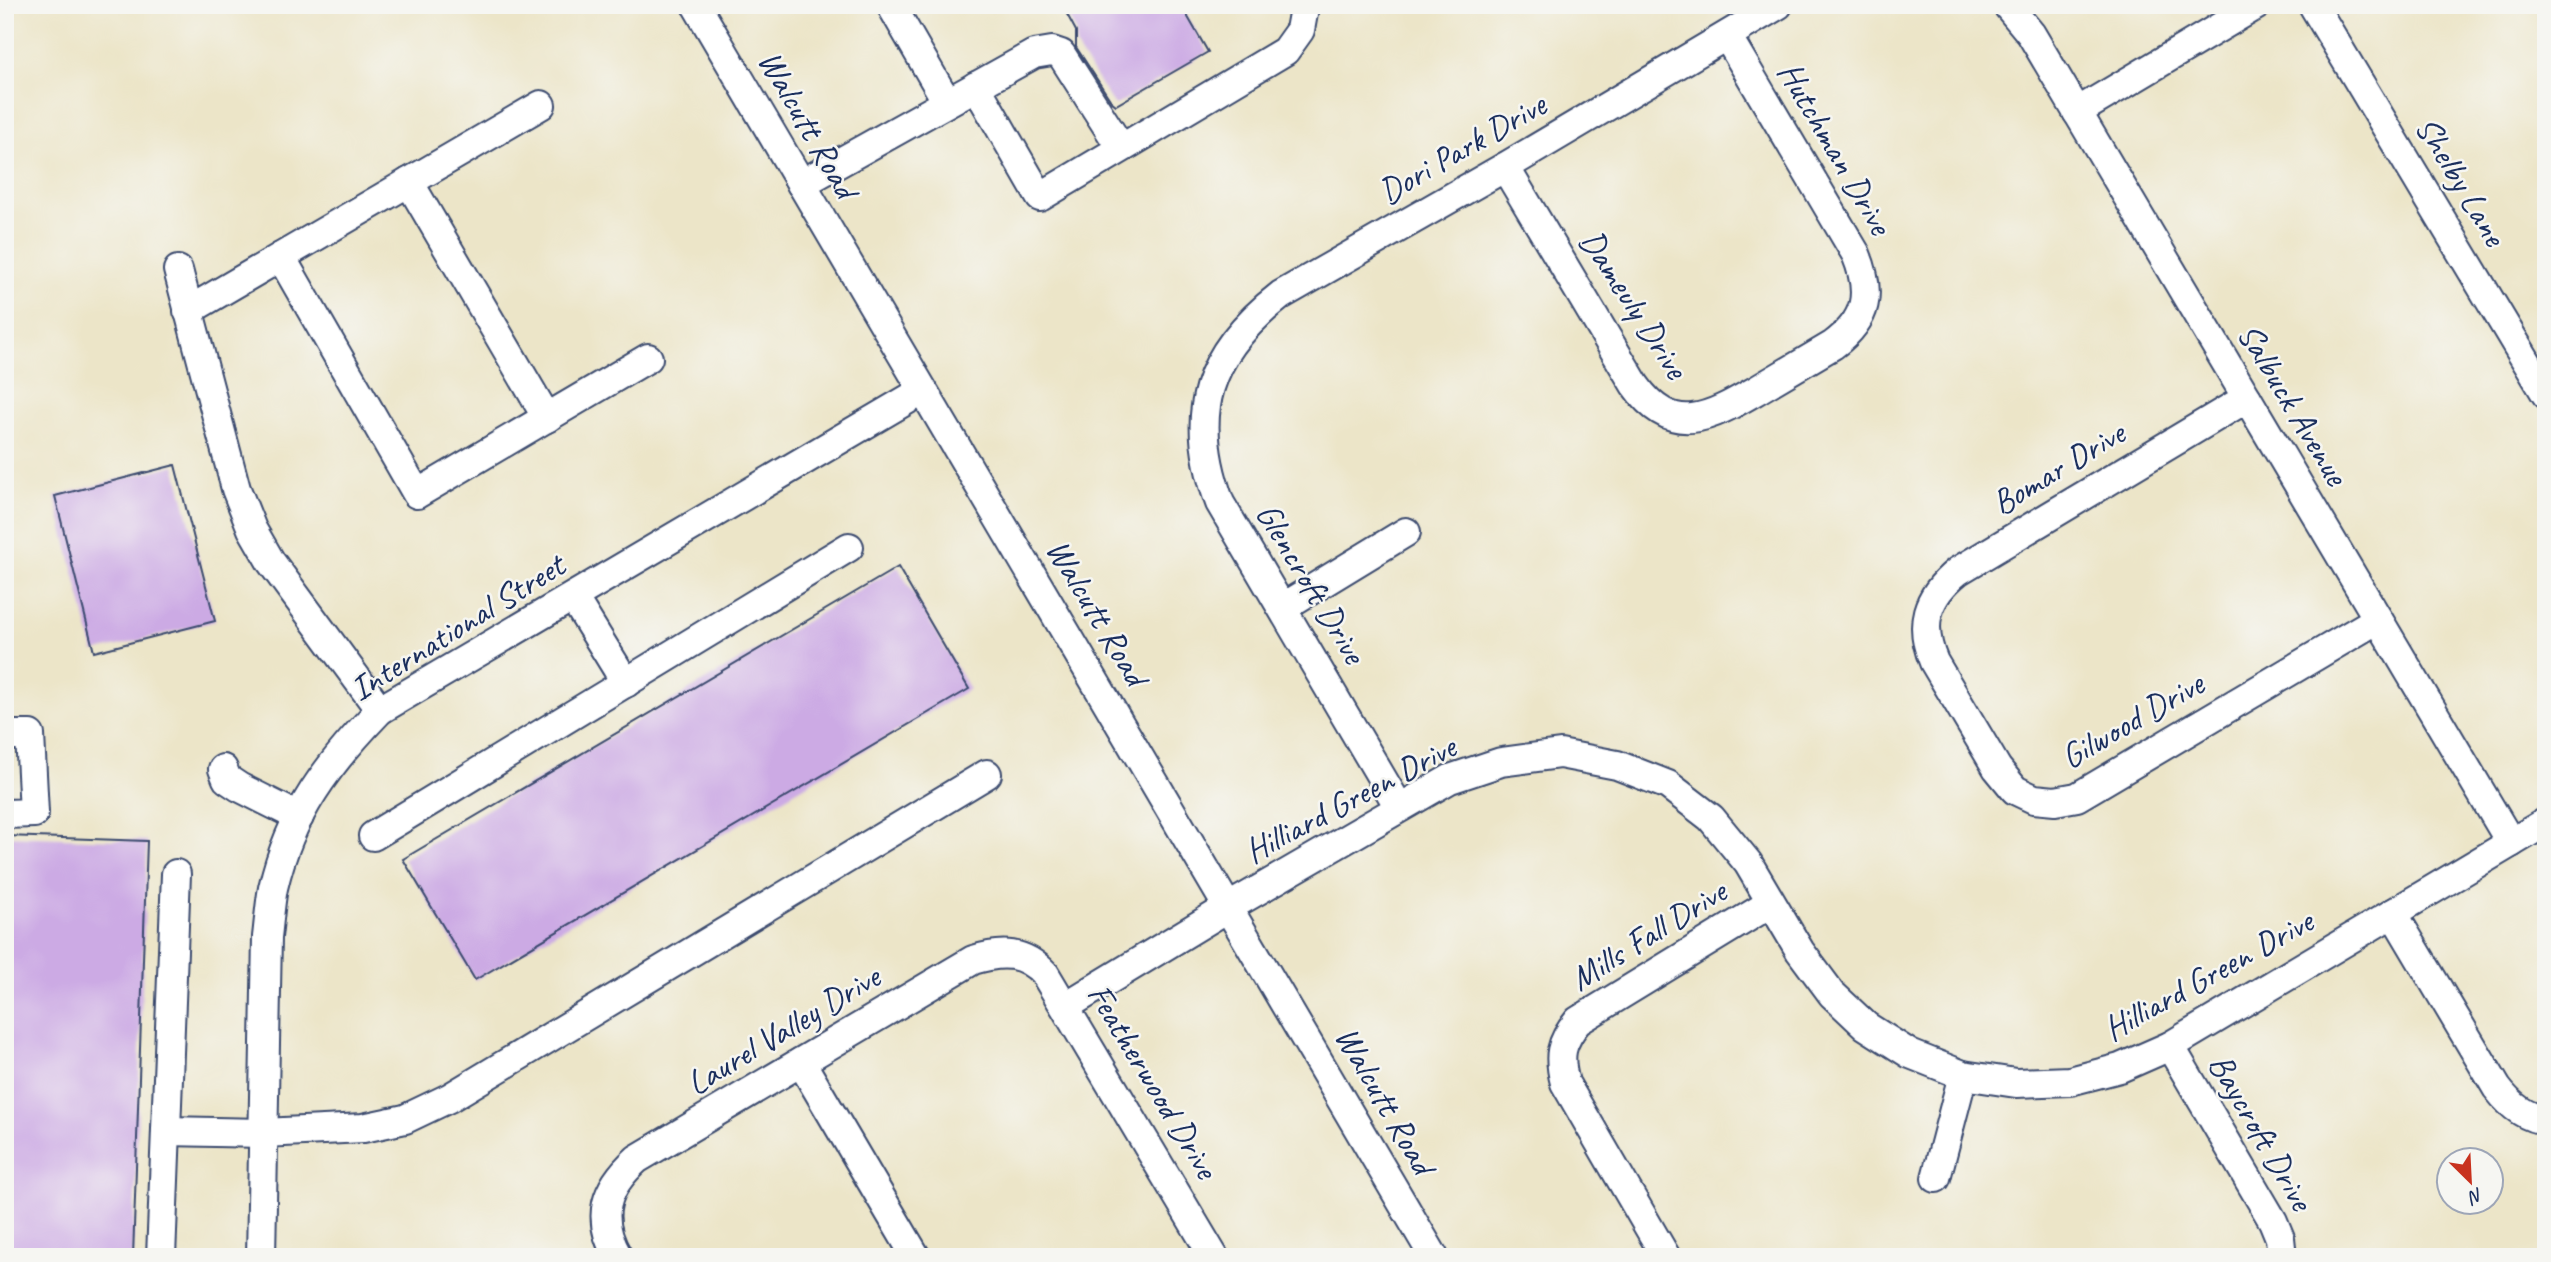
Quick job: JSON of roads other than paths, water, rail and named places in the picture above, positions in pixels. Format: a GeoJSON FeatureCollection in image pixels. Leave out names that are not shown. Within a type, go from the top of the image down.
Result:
{"type":"FeatureCollection","features":[{"type":"Feature","properties":{"kind":"street","name":"Walcutt Road"},"geometry":{"type":"LineString","coordinates":[[696,5],[1434,1257]]}},
{"type":"Feature","properties":{"kind":"street"},"geometry":{"type":"LineString","coordinates":[[891,5],[947,102]]}},
{"type":"Feature","properties":{"kind":"street"},"geometry":{"type":"LineString","coordinates":[[976,86],[1040,197],[1285,51],[1300,30],[1303,5]]}},
{"type":"Feature","properties":{"kind":"street","name":"Dori Park Drive"},"geometry":{"type":"LineString","coordinates":[[1211,383],[1221,358],[1238,333],[1281,295],[1506,167],[1778,5]]}},
{"type":"Feature","properties":{"kind":"street","name":"Salbuck Avenue"},"geometry":{"type":"LineString","coordinates":[[2007,5],[2031,34],[2511,843]]}},
{"type":"Feature","properties":{"kind":"street"},"geometry":{"type":"LineString","coordinates":[[2077,112],[2258,5]]}},
{"type":"Feature","properties":{"kind":"street","name":"Shelby Lane"},"geometry":{"type":"LineString","coordinates":[[2313,5],[2546,394]]}},
{"type":"Feature","properties":{"kind":"street","name":"Hutchman Drive"},"geometry":{"type":"LineString","coordinates":[[1727,36],[1856,254],[1866,276],[1866,301]]}},
{"type":"Feature","properties":{"kind":"street"},"geometry":{"type":"LineString","coordinates":[[801,184],[1034,54],[1052,51],[1061,54],[1121,148]]}},
{"type":"Feature","properties":{"kind":"street"},"geometry":{"type":"LineString","coordinates":[[188,311],[541,105]]}},
{"type":"Feature","properties":{"kind":"street","name":"Dameuly Drive"},"geometry":{"type":"LineString","coordinates":[[1506,167],[1635,385],[1657,409],[1674,417],[1687,418],[1718,413],[1833,345],[1855,326],[1866,301]]}},
{"type":"Feature","properties":{"kind":"street"},"geometry":{"type":"LineString","coordinates":[[409,182],[547,418]]}},
{"type":"Feature","properties":{"kind":"street"},"geometry":{"type":"LineString","coordinates":[[281,257],[417,494],[648,358]]}},
{"type":"Feature","properties":{"kind":"street"},"geometry":{"type":"LineString","coordinates":[[178,271],[236,489],[252,529],[271,562],[380,710]]}},
{"type":"Feature","properties":{"kind":"street","name":"Glencroft Drive"},"geometry":{"type":"LineString","coordinates":[[1211,383],[1205,414],[1204,444],[1210,475],[1220,503],[1399,807]]}},
{"type":"Feature","properties":{"kind":"street","name":"International Street"},"geometry":{"type":"LineString","coordinates":[[261,1257],[269,925],[273,889],[288,839],[314,788],[341,750],[380,710],[922,391]]}},
{"type":"Feature","properties":{"kind":"street","name":"Bomar Drive"},"geometry":{"type":"LineString","coordinates":[[1926,617],[1942,584],[1958,571],[2246,398]]}},
{"type":"Feature","properties":{"kind":"street"},"geometry":{"type":"LineString","coordinates":[[1283,607],[1405,533]]}},
{"type":"Feature","properties":{"kind":"street"},"geometry":{"type":"LineString","coordinates":[[373,836],[849,547]]}},
{"type":"Feature","properties":{"kind":"street"},"geometry":{"type":"LineString","coordinates":[[573,597],[626,683]]}},
{"type":"Feature","properties":{"kind":"street","name":"Gilwood Drive"},"geometry":{"type":"LineString","coordinates":[[1926,617],[1927,646],[1934,662],[1997,768],[2015,790],[2034,799],[2055,801],[2077,797],[2378,619]]}},
{"type":"Feature","properties":{"kind":"street"},"geometry":{"type":"LineString","coordinates":[[5,735],[30,735],[34,813],[5,814]]}},
{"type":"Feature","properties":{"kind":"street","name":"Hilliard Green Drive"},"geometry":{"type":"LineString","coordinates":[[1066,1006],[1229,907],[1450,779],[1501,762],[1560,754],[1617,765],[1668,785],[1711,818],[1748,863],[1800,951],[1832,994],[1866,1026],[1910,1054],[1964,1075],[2016,1083],[2070,1081],[2120,1068],[2170,1046],[2546,822]]}},
{"type":"Feature","properties":{"kind":"street"},"geometry":{"type":"LineString","coordinates":[[223,769],[226,779],[239,788],[299,817]]}},
{"type":"Feature","properties":{"kind":"street"},"geometry":{"type":"LineString","coordinates":[[166,1131],[264,1133],[363,1128],[405,1119],[449,1098],[987,774]]}},
{"type":"Feature","properties":{"kind":"street"},"geometry":{"type":"LineString","coordinates":[[161,1257],[176,874]]}},
{"type":"Feature","properties":{"kind":"street","name":"Mills Fall Drive"},"geometry":{"type":"LineString","coordinates":[[1666,1257],[1565,1083],[1561,1053],[1566,1035],[1578,1021],[1772,903]]}},
{"type":"Feature","properties":{"kind":"street"},"geometry":{"type":"LineString","coordinates":[[2393,913],[2497,1088],[2510,1104],[2532,1117],[2546,1120]]}},
{"type":"Feature","properties":{"kind":"street","name":"Laurel Valley Drive"},"geometry":{"type":"LineString","coordinates":[[618,1257],[606,1225],[607,1199],[618,1176],[637,1159],[973,960],[995,953],[1015,955]]}},
{"type":"Feature","properties":{"kind":"street","name":"Featherwood Drive"},"geometry":{"type":"LineString","coordinates":[[1015,955],[1035,963],[1045,974],[1214,1257]]}},
{"type":"Feature","properties":{"kind":"street","name":"Baycroft Drive"},"geometry":{"type":"LineString","coordinates":[[2170,1046],[2273,1221],[2280,1238],[2282,1257]]}},
{"type":"Feature","properties":{"kind":"street"},"geometry":{"type":"LineString","coordinates":[[801,1062],[916,1257]]}},
{"type":"Feature","properties":{"kind":"street"},"geometry":{"type":"LineString","coordinates":[[1936,1178],[1964,1075]]}}]}
